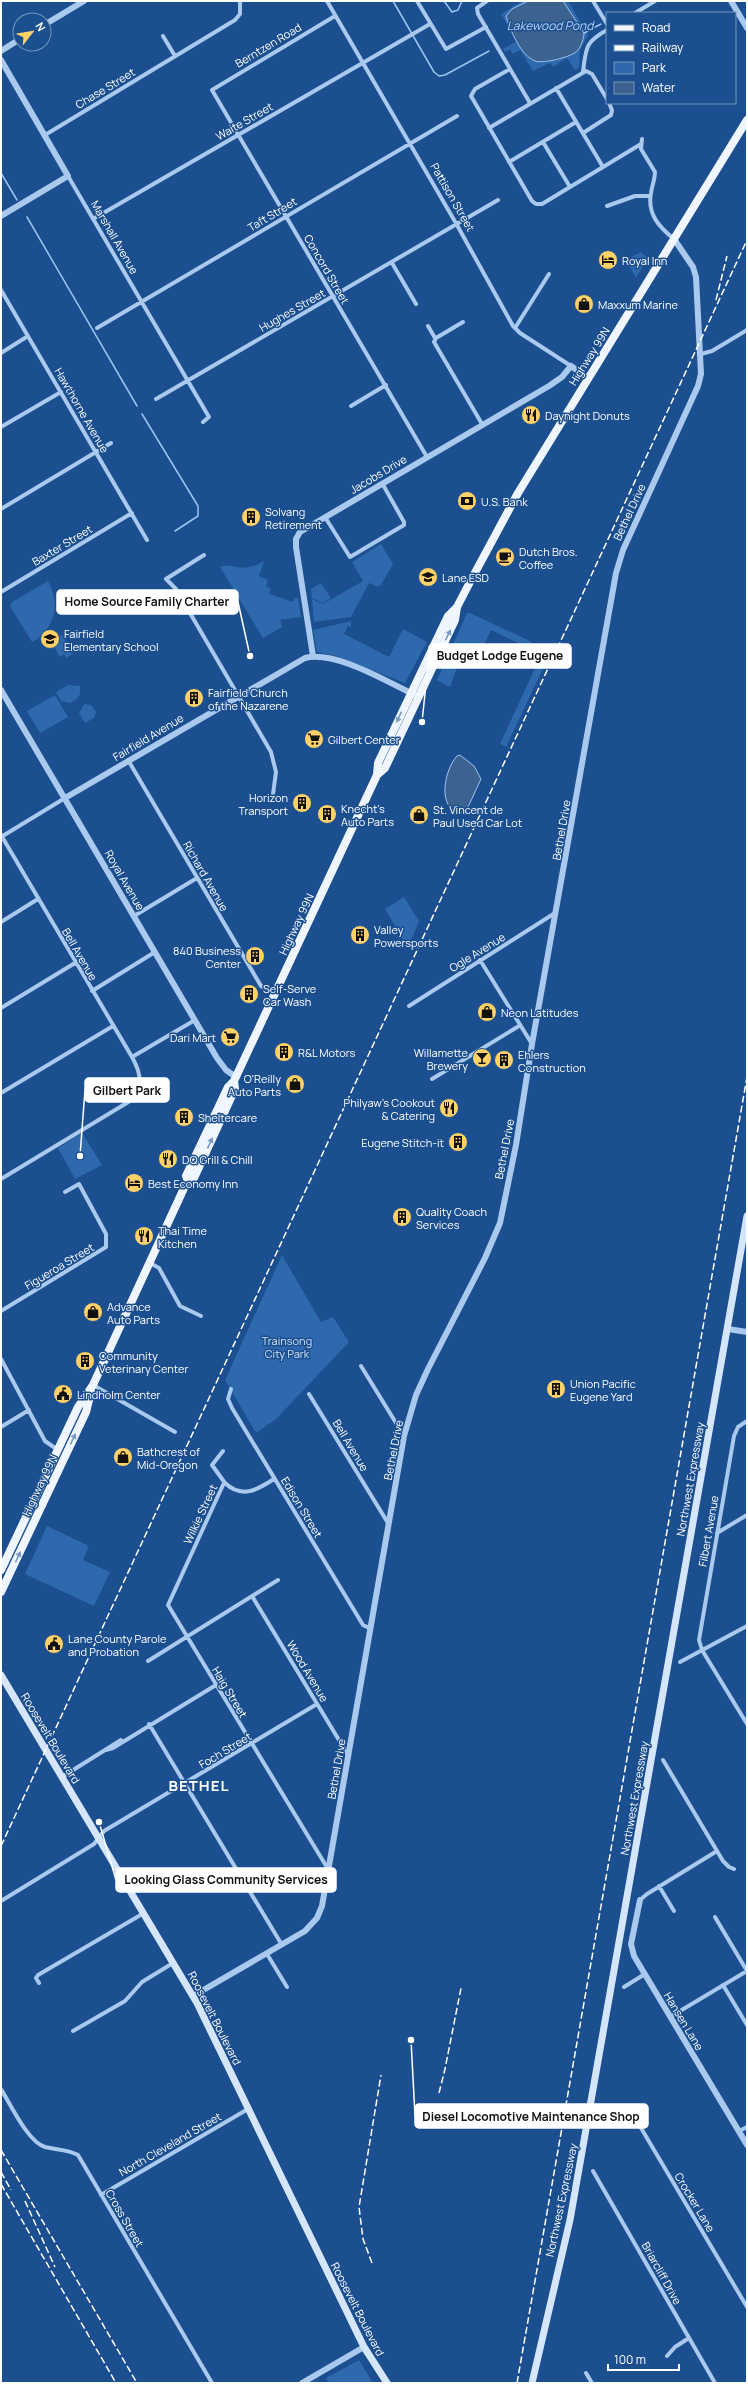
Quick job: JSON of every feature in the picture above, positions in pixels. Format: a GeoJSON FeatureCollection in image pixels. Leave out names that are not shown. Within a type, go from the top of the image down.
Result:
{"type":"FeatureCollection","features":[{"type":"Feature","properties":{"kind":"main road","name":"Highway 99N"},"geometry":{"type":"LineString","coordinates":[[1,1570],[78,1407],[93,1385],[150,1263],[188,1181],[186,1176],[228,1087],[235,1079],[377,775],[378,763],[455,620],[457,607],[518,493],[747,120]]}},
{"type":"Feature","properties":{"kind":"main road","name":"Northwest Expressway"},"geometry":{"type":"LineString","coordinates":[[532,2383],[570,2220],[747,1216]]}},
{"type":"Feature","properties":{"kind":"main road","name":"Highway 99N"},"geometry":{"type":"LineString","coordinates":[[1,1592],[86,1412],[93,1385]]}},
{"type":"Feature","properties":{"kind":"main road","name":"Roosevelt Boulevard"},"geometry":{"type":"LineString","coordinates":[[1,1675],[193,1996],[364,2347],[387,2383]]}},
{"type":"Feature","properties":{"kind":"street"},"geometry":{"type":"LineString","coordinates":[[52,20],[84,1]]}},
{"type":"Feature","properties":{"kind":"street","name":"Chase Street"},"geometry":{"type":"LineString","coordinates":[[45,135],[238,18],[241,10],[240,1]]}},
{"type":"Feature","properties":{"kind":"street","name":"Pattison Street"},"geometry":{"type":"LineString","coordinates":[[326,1],[457,225],[515,328],[588,378]]}},
{"type":"Feature","properties":{"kind":"street"},"geometry":{"type":"LineString","coordinates":[[417,1],[444,47],[448,49],[486,27]]}},
{"type":"Feature","properties":{"kind":"street"},"geometry":{"type":"LineString","coordinates":[[487,1],[477,10],[530,103]]}},
{"type":"Feature","properties":{"kind":"street"},"geometry":{"type":"LineString","coordinates":[[593,1],[606,22]]}},
{"type":"Feature","properties":{"kind":"street"},"geometry":{"type":"LineString","coordinates":[[637,12],[655,1]]}},
{"type":"Feature","properties":{"kind":"street"},"geometry":{"type":"LineString","coordinates":[[732,1],[747,28]]}},
{"type":"Feature","properties":{"kind":"street","name":"Berntzen Road"},"geometry":{"type":"LineString","coordinates":[[212,90],[335,16]]}},
{"type":"Feature","properties":{"kind":"street","name":"Waite Street"},"geometry":{"type":"LineString","coordinates":[[93,219],[430,24]]}},
{"type":"Feature","properties":{"kind":"street"},"geometry":{"type":"LineString","coordinates":[[583,72],[588,45],[595,37],[606,31]]}},
{"type":"Feature","properties":{"kind":"street"},"geometry":{"type":"LineString","coordinates":[[163,36],[175,56]]}},
{"type":"Feature","properties":{"kind":"street"},"geometry":{"type":"LineString","coordinates":[[1,50],[12,44]]}},
{"type":"Feature","properties":{"kind":"street","name":"Marshall Avenue"},"geometry":{"type":"LineString","coordinates":[[1,60],[209,417],[203,422]]}},
{"type":"Feature","properties":{"kind":"street"},"geometry":{"type":"LineString","coordinates":[[510,69],[476,90],[472,94],[472,100],[536,204],[542,204],[641,144]]}},
{"type":"Feature","properties":{"kind":"street"},"geometry":{"type":"LineString","coordinates":[[489,128],[583,72],[588,71],[592,74],[606,97]]}},
{"type":"Feature","properties":{"kind":"street"},"geometry":{"type":"LineString","coordinates":[[556,88],[603,167]]}},
{"type":"Feature","properties":{"kind":"street","name":"Concord Street"},"geometry":{"type":"LineString","coordinates":[[212,90],[427,457]]}},
{"type":"Feature","properties":{"kind":"street"},"geometry":{"type":"LineString","coordinates":[[583,133],[611,115],[612,110],[609,104]]}},
{"type":"Feature","properties":{"kind":"street","name":"Taft Street"},"geometry":{"type":"LineString","coordinates":[[97,328],[458,116]]}},
{"type":"Feature","properties":{"kind":"street"},"geometry":{"type":"LineString","coordinates":[[509,162],[576,122]]}},
{"type":"Feature","properties":{"kind":"street"},"geometry":{"type":"LineString","coordinates":[[642,139],[641,144],[643,153],[655,172],[650,196],[654,219],[660,227],[674,239]]}},
{"type":"Feature","properties":{"kind":"street"},"geometry":{"type":"LineString","coordinates":[[543,142],[570,187]]}},
{"type":"Feature","properties":{"kind":"street"},"geometry":{"type":"LineString","coordinates":[[1,216],[68,176]]}},
{"type":"Feature","properties":{"kind":"street"},"geometry":{"type":"LineString","coordinates":[[607,206],[635,196],[650,196]]}},
{"type":"Feature","properties":{"kind":"street","name":"Hughes Street"},"geometry":{"type":"LineString","coordinates":[[156,399],[498,200]]}},
{"type":"Feature","properties":{"kind":"street","name":"Bethel Drive"},"geometry":{"type":"LineString","coordinates":[[193,1996],[305,1931],[317,1918],[322,1906],[390,1526],[404,1436],[416,1396],[424,1376],[498,1231],[516,1145],[532,1044],[616,573],[623,550],[698,386],[701,374],[696,277],[693,267],[674,239]]}},
{"type":"Feature","properties":{"kind":"street"},"geometry":{"type":"LineString","coordinates":[[392,262],[416,304]]}},
{"type":"Feature","properties":{"kind":"street"},"geometry":{"type":"LineString","coordinates":[[515,328],[549,274]]}},
{"type":"Feature","properties":{"kind":"street","name":"Hawthorne Avenue"},"geometry":{"type":"LineString","coordinates":[[1,290],[147,540]]}},
{"type":"Feature","properties":{"kind":"street"},"geometry":{"type":"LineString","coordinates":[[435,338],[463,322]]}},
{"type":"Feature","properties":{"kind":"street"},"geometry":{"type":"LineString","coordinates":[[428,326],[435,338],[435,344],[482,424]]}},
{"type":"Feature","properties":{"kind":"street"},"geometry":{"type":"LineString","coordinates":[[701,354],[712,351],[747,330]]}},
{"type":"Feature","properties":{"kind":"street"},"geometry":{"type":"LineString","coordinates":[[1,353],[28,336]]}},
{"type":"Feature","properties":{"kind":"street","name":"Jacobs Drive"},"geometry":{"type":"LineString","coordinates":[[314,656],[301,591],[296,542],[300,532],[561,378],[571,366]]}},
{"type":"Feature","properties":{"kind":"street"},"geometry":{"type":"LineString","coordinates":[[351,406],[386,385]]}},
{"type":"Feature","properties":{"kind":"street"},"geometry":{"type":"LineString","coordinates":[[1,427],[61,392]]}},
{"type":"Feature","properties":{"kind":"street"},"geometry":{"type":"LineString","coordinates":[[1,508],[111,443]]}},
{"type":"Feature","properties":{"kind":"street"},"geometry":{"type":"LineString","coordinates":[[325,517],[349,557],[396,530],[404,525],[404,522],[382,483]]}},
{"type":"Feature","properties":{"kind":"street","name":"Baxter Street"},"geometry":{"type":"LineString","coordinates":[[1,592],[132,513]]}},
{"type":"Feature","properties":{"kind":"street"},"geometry":{"type":"LineString","coordinates":[[204,555],[166,579],[176,589],[274,758],[276,778],[273,794]]}},
{"type":"Feature","properties":{"kind":"street","name":"Fairfield Avenue"},"geometry":{"type":"LineString","coordinates":[[1,836],[296,661],[314,656],[335,660],[414,695]]}},
{"type":"Feature","properties":{"kind":"street","name":"Royal Avenue"},"geometry":{"type":"LineString","coordinates":[[1,690],[222,1066],[235,1079]]}},
{"type":"Feature","properties":{"kind":"street","name":"Richard Avenue"},"geometry":{"type":"LineString","coordinates":[[128,760],[261,986],[275,994]]}},
{"type":"Feature","properties":{"kind":"street","name":"Bell Avenue"},"geometry":{"type":"LineString","coordinates":[[1,836],[132,1058],[138,1069],[141,1082],[135,1096],[130,1101],[1,1178]]}},
{"type":"Feature","properties":{"kind":"street"},"geometry":{"type":"LineString","coordinates":[[134,916],[197,878]]}},
{"type":"Feature","properties":{"kind":"street"},"geometry":{"type":"LineString","coordinates":[[1,922],[38,899]]}},
{"type":"Feature","properties":{"kind":"street","name":"Ogle Avenue"},"geometry":{"type":"LineString","coordinates":[[409,1006],[556,913]]}},
{"type":"Feature","properties":{"kind":"street"},"geometry":{"type":"LineString","coordinates":[[92,991],[155,952]]}},
{"type":"Feature","properties":{"kind":"street"},"geometry":{"type":"LineString","coordinates":[[480,960],[519,1026],[532,1044]]}},
{"type":"Feature","properties":{"kind":"street"},"geometry":{"type":"LineString","coordinates":[[1,1008],[75,963]]}},
{"type":"Feature","properties":{"kind":"street"},"geometry":{"type":"LineString","coordinates":[[132,1058],[195,1020]]}},
{"type":"Feature","properties":{"kind":"street"},"geometry":{"type":"LineString","coordinates":[[1,1093],[113,1026]]}},
{"type":"Feature","properties":{"kind":"street"},"geometry":{"type":"LineString","coordinates":[[432,1079],[519,1026]]}},
{"type":"Feature","properties":{"kind":"street","name":"Figueroa Street"},"geometry":{"type":"LineString","coordinates":[[1,1311],[106,1247],[106,1234],[79,1184],[65,1192]]}},
{"type":"Feature","properties":{"kind":"street"},"geometry":{"type":"LineString","coordinates":[[150,1263],[159,1268],[180,1306],[201,1316]]}},
{"type":"Feature","properties":{"kind":"street"},"geometry":{"type":"LineString","coordinates":[[728,1329],[747,1332]]}},
{"type":"Feature","properties":{"kind":"street"},"geometry":{"type":"LineString","coordinates":[[1,1359],[45,1441],[58,1450]]}},
{"type":"Feature","properties":{"kind":"street"},"geometry":{"type":"LineString","coordinates":[[361,1366],[404,1436]]}},
{"type":"Feature","properties":{"kind":"street"},"geometry":{"type":"LineString","coordinates":[[93,1385],[175,1432]]}},
{"type":"Feature","properties":{"kind":"street","name":"Edison Street"},"geometry":{"type":"LineString","coordinates":[[231,1389],[228,1399],[232,1408],[363,1625],[371,1629]]}},
{"type":"Feature","properties":{"kind":"street","name":"Bell Avenue"},"geometry":{"type":"LineString","coordinates":[[309,1394],[390,1526]]}},
{"type":"Feature","properties":{"kind":"street"},"geometry":{"type":"LineString","coordinates":[[1,1427],[29,1410]]}},
{"type":"Feature","properties":{"kind":"street","name":"Filbert Avenue"},"geometry":{"type":"LineString","coordinates":[[702,1650],[699,1640],[700,1628],[734,1436],[738,1427],[747,1421]]}},
{"type":"Feature","properties":{"kind":"street"},"geometry":{"type":"LineString","coordinates":[[223,1451],[212,1465],[225,1483]]}},
{"type":"Feature","properties":{"kind":"street","name":"Wilkie Street"},"geometry":{"type":"LineString","coordinates":[[168,1604],[221,1488],[225,1483],[240,1493],[254,1489],[274,1479]]}},
{"type":"Feature","properties":{"kind":"street"},"geometry":{"type":"LineString","coordinates":[[716,1533],[747,1515]]}},
{"type":"Feature","properties":{"kind":"street"},"geometry":{"type":"LineString","coordinates":[[148,1661],[278,1580]]}},
{"type":"Feature","properties":{"kind":"street","name":"Wood Avenue"},"geometry":{"type":"LineString","coordinates":[[252,1596],[349,1755]]}},
{"type":"Feature","properties":{"kind":"street","name":"Haig Street"},"geometry":{"type":"LineString","coordinates":[[168,1604],[329,1870]]}},
{"type":"Feature","properties":{"kind":"street"},"geometry":{"type":"LineString","coordinates":[[680,1662],[747,1626]]}},
{"type":"Feature","properties":{"kind":"street"},"geometry":{"type":"LineString","coordinates":[[702,1650],[747,1724]]}},
{"type":"Feature","properties":{"kind":"street"},"geometry":{"type":"LineString","coordinates":[[62,1777],[106,1750],[112,1744],[131,1735],[216,1685]]}},
{"type":"Feature","properties":{"kind":"street","name":"Foch Street"},"geometry":{"type":"LineString","coordinates":[[1,1901],[94,1844],[104,1831],[317,1704]]}},
{"type":"Feature","properties":{"kind":"street"},"geometry":{"type":"LineString","coordinates":[[149,1724],[282,1945]]}},
{"type":"Feature","properties":{"kind":"street"},"geometry":{"type":"LineString","coordinates":[[663,1760],[726,1864],[734,1869]]}},
{"type":"Feature","properties":{"kind":"street"},"geometry":{"type":"LineString","coordinates":[[640,1900],[659,1886],[718,1851]]}},
{"type":"Feature","properties":{"kind":"street"},"geometry":{"type":"LineString","coordinates":[[659,1886],[674,1911]]}},
{"type":"Feature","properties":{"kind":"street","name":"Hansen Lane"},"geometry":{"type":"LineString","coordinates":[[640,1900],[631,1944],[634,1956],[747,2145]]}},
{"type":"Feature","properties":{"kind":"street"},"geometry":{"type":"LineString","coordinates":[[39,1984],[36,1978],[38,1975],[144,1913]]}},
{"type":"Feature","properties":{"kind":"street"},"geometry":{"type":"LineString","coordinates":[[670,2017],[747,1971],[715,1917]]}},
{"type":"Feature","properties":{"kind":"street"},"geometry":{"type":"LineString","coordinates":[[267,1954],[287,1987]]}},
{"type":"Feature","properties":{"kind":"street"},"geometry":{"type":"LineString","coordinates":[[73,2031],[124,2001],[142,1982],[173,1963]]}},
{"type":"Feature","properties":{"kind":"street"},"geometry":{"type":"LineString","coordinates":[[624,1987],[645,1974]]}},
{"type":"Feature","properties":{"kind":"street"},"geometry":{"type":"LineString","coordinates":[[723,1986],[747,2025]]}},
{"type":"Feature","properties":{"kind":"street","name":"Cross Street"},"geometry":{"type":"LineString","coordinates":[[1,2089],[34,2141],[45,2147],[68,2150],[78,2155],[212,2383]]}},
{"type":"Feature","properties":{"kind":"street","name":"Crocker Lane"},"geometry":{"type":"LineString","coordinates":[[628,2106],[747,2307]]}},
{"type":"Feature","properties":{"kind":"street","name":"North Cleveland Street"},"geometry":{"type":"LineString","coordinates":[[101,2195],[248,2109]]}},
{"type":"Feature","properties":{"kind":"street"},"geometry":{"type":"LineString","coordinates":[[739,2131],[747,2126]]}},
{"type":"Feature","properties":{"kind":"street","name":"Briarcliff Drive"},"geometry":{"type":"LineString","coordinates":[[593,2171],[715,2383]]}},
{"type":"Feature","properties":{"kind":"street"},"geometry":{"type":"LineString","coordinates":[[667,2356],[675,2346],[689,2338]]}},
{"type":"Feature","properties":{"kind":"street"},"geometry":{"type":"LineString","coordinates":[[302,2383],[364,2347]]}},
{"type":"Feature","properties":{"kind":"street"},"geometry":{"type":"LineString","coordinates":[[586,2373],[592,2383]]}},
{"type":"Feature","properties":{"kind":"green space","name":"Lakewood Pond"},"geometry":{"type":"Polygon","coordinates":[[[522,1],[568,1],[588,35],[580,50],[579,68],[575,70],[567,58],[553,67],[550,63],[533,71],[520,50],[513,54],[510,49],[505,52],[503,49],[517,41],[501,14],[522,1]]]}},
{"type":"Feature","properties":{"kind":"green space"},"geometry":{"type":"Polygon","coordinates":[[[641,252],[648,258],[636,278],[626,260],[641,252]]]}},
{"type":"Feature","properties":{"kind":"green space"},"geometry":{"type":"Polygon","coordinates":[[[381,544],[393,564],[381,585],[378,587],[369,583],[351,617],[314,622],[312,599],[323,604],[363,581],[352,562],[381,544]]]}},
{"type":"Feature","properties":{"kind":"green space"},"geometry":{"type":"Polygon","coordinates":[[[264,561],[259,576],[268,580],[266,586],[271,589],[269,594],[293,602],[294,598],[298,598],[301,617],[280,620],[282,627],[263,638],[220,567],[250,567],[264,561]]]}},
{"type":"Feature","properties":{"kind":"green space"},"geometry":{"type":"Polygon","coordinates":[[[48,581],[54,598],[54,615],[46,630],[40,637],[32,642],[10,606],[12,602],[48,581]]]}},
{"type":"Feature","properties":{"kind":"green space"},"geometry":{"type":"Polygon","coordinates":[[[321,583],[331,598],[323,603],[312,598],[311,589],[321,583]]]}},
{"type":"Feature","properties":{"kind":"green space"},"geometry":{"type":"Polygon","coordinates":[[[467,613],[470,613],[530,641],[537,652],[548,658],[506,747],[500,744],[536,666],[533,657],[521,651],[518,643],[491,630],[475,664],[467,661],[463,667],[457,667],[450,687],[437,680],[467,613]]]}},
{"type":"Feature","properties":{"kind":"green space"},"geometry":{"type":"Polygon","coordinates":[[[351,621],[351,628],[348,626],[344,634],[389,657],[403,629],[427,642],[405,683],[336,656],[317,652],[313,630],[351,621]]]}},
{"type":"Feature","properties":{"kind":"green space"},"geometry":{"type":"Polygon","coordinates":[[[62,635],[73,654],[66,658],[64,654],[60,657],[51,642],[62,635]]]}},
{"type":"Feature","properties":{"kind":"green space"},"geometry":{"type":"Polygon","coordinates":[[[68,685],[80,686],[80,694],[77,699],[70,703],[61,701],[56,692],[68,685]]]}},
{"type":"Feature","properties":{"kind":"green space"},"geometry":{"type":"Polygon","coordinates":[[[55,695],[68,717],[40,733],[27,711],[55,695]]]}},
{"type":"Feature","properties":{"kind":"green space"},"geometry":{"type":"Polygon","coordinates":[[[84,704],[91,705],[96,712],[94,718],[85,723],[79,713],[84,704]]]}},
{"type":"Feature","properties":{"kind":"green space"},"geometry":{"type":"Polygon","coordinates":[[[404,897],[419,921],[408,948],[385,909],[404,897]]]}},
{"type":"Feature","properties":{"kind":"green space"},"geometry":{"type":"Polygon","coordinates":[[[82,1133],[102,1165],[75,1179],[58,1148],[82,1133]]]}},
{"type":"Feature","properties":{"kind":"green space","name":"Trainsong City Park"},"geometry":{"type":"Polygon","coordinates":[[[282,1255],[321,1322],[333,1317],[349,1342],[276,1419],[256,1433],[225,1380],[282,1255]]]}},
{"type":"Feature","properties":{"kind":"green space"},"geometry":{"type":"Polygon","coordinates":[[[47,1526],[89,1546],[83,1560],[110,1572],[94,1606],[25,1574],[47,1526]]]}},
{"type":"Feature","properties":{"kind":"green space"},"geometry":{"type":"Polygon","coordinates":[[[359,2360],[373,2383],[329,2383],[326,2378],[359,2360]]]}},
{"type":"Feature","properties":{"kind":"water","name":"Lakewood Pond"},"geometry":{"type":"Polygon","coordinates":[[[528,1],[563,1],[584,33],[580,47],[575,53],[544,62],[535,61],[525,54],[513,35],[506,16],[512,9],[528,1]]]}},
{"type":"Feature","properties":{"kind":"water"},"geometry":{"type":"Polygon","coordinates":[[[460,755],[474,766],[481,779],[469,805],[460,814],[452,810],[448,804],[445,796],[445,787],[449,770],[457,756],[460,755]]]}},
{"type":"Feature","properties":{"kind":"waterway"},"geometry":{"type":"LineString","coordinates":[[393,1],[434,72],[439,76],[445,75],[489,51]]}},
{"type":"Feature","properties":{"kind":"waterway"},"geometry":{"type":"LineString","coordinates":[[444,1],[452,12],[458,10],[462,1]]}},
{"type":"Feature","properties":{"kind":"waterway"},"geometry":{"type":"LineString","coordinates":[[584,33],[601,24]]}},
{"type":"Feature","properties":{"kind":"waterway"},"geometry":{"type":"LineString","coordinates":[[1,173],[17,200]]}},
{"type":"Feature","properties":{"kind":"waterway"},"geometry":{"type":"LineString","coordinates":[[27,217],[137,406]]}},
{"type":"Feature","properties":{"kind":"waterway"},"geometry":{"type":"LineString","coordinates":[[142,414],[198,506],[198,516],[175,531]]}},
{"type":"Feature","properties":{"kind":"railway"},"geometry":{"type":"LineString","coordinates":[[1,1846],[747,240]]}},
{"type":"Feature","properties":{"kind":"railway"},"geometry":{"type":"LineString","coordinates":[[716,300],[727,256]]}},
{"type":"Feature","properties":{"kind":"railway"},"geometry":{"type":"LineString","coordinates":[[517,2383],[747,1077]]}},
{"type":"Feature","properties":{"kind":"railway"},"geometry":{"type":"LineString","coordinates":[[439,2093],[461,1988]]}},
{"type":"Feature","properties":{"kind":"railway"},"geometry":{"type":"LineString","coordinates":[[372,2263],[363,2239],[359,2207],[381,2075]]}},
{"type":"Feature","properties":{"kind":"railway"},"geometry":{"type":"LineString","coordinates":[[1,2150],[137,2383]]}},
{"type":"Feature","properties":{"kind":"railway"},"geometry":{"type":"LineString","coordinates":[[1,2172],[11,2190]]}},
{"type":"Feature","properties":{"kind":"railway"},"geometry":{"type":"LineString","coordinates":[[1,2184],[116,2383]]}},
{"type":"Feature","properties":{"kind":"railway"},"geometry":{"type":"LineString","coordinates":[[25,2201],[55,2267]]}},
{"type":"Feature","properties":{"kind":"place","name":"Royal Inn"},"geometry":{"type":"Point","coordinates":[608,260]}},
{"type":"Feature","properties":{"kind":"place","name":"Maxxum Marine"},"geometry":{"type":"Point","coordinates":[584,304]}},
{"type":"Feature","properties":{"kind":"place","name":"Daynight Donuts"},"geometry":{"type":"Point","coordinates":[531,415]}},
{"type":"Feature","properties":{"kind":"place","name":"U.S. Bank"},"geometry":{"type":"Point","coordinates":[467,501]}},
{"type":"Feature","properties":{"kind":"place","name":"Solvang Retirement"},"geometry":{"type":"Point","coordinates":[251,517]}},
{"type":"Feature","properties":{"kind":"place","name":"Dutch Bros. Coffee"},"geometry":{"type":"Point","coordinates":[505,557]}},
{"type":"Feature","properties":{"kind":"place","name":"Lane ESD"},"geometry":{"type":"Point","coordinates":[428,577]}},
{"type":"Feature","properties":{"kind":"place","name":"Fairfield Elementary School"},"geometry":{"type":"Point","coordinates":[50,639]}},
{"type":"Feature","properties":{"kind":"place","name":"Home Source Family Charter"},"geometry":{"type":"Point","coordinates":[250,656]}},
{"type":"Feature","properties":{"kind":"place","name":"Fairfield Church of the Nazarene"},"geometry":{"type":"Point","coordinates":[194,698]}},
{"type":"Feature","properties":{"kind":"place","name":"Budget Lodge Eugene"},"geometry":{"type":"Point","coordinates":[422,722]}},
{"type":"Feature","properties":{"kind":"place","name":"Gilbert Center"},"geometry":{"type":"Point","coordinates":[314,739]}},
{"type":"Feature","properties":{"kind":"place","name":"Horizon Transport"},"geometry":{"type":"Point","coordinates":[302,803]}},
{"type":"Feature","properties":{"kind":"place","name":"Knecht's Auto Parts"},"geometry":{"type":"Point","coordinates":[327,814]}},
{"type":"Feature","properties":{"kind":"place","name":"St. Vincent de Paul Used Car Lot"},"geometry":{"type":"Point","coordinates":[419,815]}},
{"type":"Feature","properties":{"kind":"place","name":"Valley Powersports"},"geometry":{"type":"Point","coordinates":[360,935]}},
{"type":"Feature","properties":{"kind":"place","name":"840 Business Center"},"geometry":{"type":"Point","coordinates":[255,956]}},
{"type":"Feature","properties":{"kind":"place","name":"Self-Serve Car Wash"},"geometry":{"type":"Point","coordinates":[249,994]}},
{"type":"Feature","properties":{"kind":"place","name":"Neon Latitudes"},"geometry":{"type":"Point","coordinates":[487,1012]}},
{"type":"Feature","properties":{"kind":"place","name":"Dari Mart"},"geometry":{"type":"Point","coordinates":[230,1037]}},
{"type":"Feature","properties":{"kind":"place","name":"R&L Motors"},"geometry":{"type":"Point","coordinates":[284,1052]}},
{"type":"Feature","properties":{"kind":"place","name":"Willamette Brewery"},"geometry":{"type":"Point","coordinates":[482,1058]}},
{"type":"Feature","properties":{"kind":"place","name":"Ehlers Construction"},"geometry":{"type":"Point","coordinates":[504,1060]}},
{"type":"Feature","properties":{"kind":"place","name":"O'Reilly Auto Parts"},"geometry":{"type":"Point","coordinates":[295,1084]}},
{"type":"Feature","properties":{"kind":"place","name":"Philyaw's Cookout & Catering"},"geometry":{"type":"Point","coordinates":[449,1108]}},
{"type":"Feature","properties":{"kind":"place","name":"Sheltercare"},"geometry":{"type":"Point","coordinates":[184,1117]}},
{"type":"Feature","properties":{"kind":"place","name":"Eugene Stitch-it"},"geometry":{"type":"Point","coordinates":[458,1142]}},
{"type":"Feature","properties":{"kind":"place","name":"Gilbert Park"},"geometry":{"type":"Point","coordinates":[80,1156]}},
{"type":"Feature","properties":{"kind":"place","name":"DQ Grill & Chill"},"geometry":{"type":"Point","coordinates":[168,1159]}},
{"type":"Feature","properties":{"kind":"place","name":"Best Economy Inn"},"geometry":{"type":"Point","coordinates":[134,1183]}},
{"type":"Feature","properties":{"kind":"place","name":"Quality Coach Services"},"geometry":{"type":"Point","coordinates":[402,1217]}},
{"type":"Feature","properties":{"kind":"place","name":"Thai Time Kitchen"},"geometry":{"type":"Point","coordinates":[144,1236]}},
{"type":"Feature","properties":{"kind":"place","name":"Advance Auto Parts"},"geometry":{"type":"Point","coordinates":[93,1312]}},
{"type":"Feature","properties":{"kind":"place","name":"Community Veterinary Center"},"geometry":{"type":"Point","coordinates":[85,1361]}},
{"type":"Feature","properties":{"kind":"place","name":"Union Pacific Eugene Yard"},"geometry":{"type":"Point","coordinates":[556,1389]}},
{"type":"Feature","properties":{"kind":"place","name":"Lindholm Center"},"geometry":{"type":"Point","coordinates":[63,1394]}},
{"type":"Feature","properties":{"kind":"place","name":"Bathcrest of Mid-Oregon"},"geometry":{"type":"Point","coordinates":[123,1457]}},
{"type":"Feature","properties":{"kind":"place","name":"Lane County Parole and Probation"},"geometry":{"type":"Point","coordinates":[54,1644]}},
{"type":"Feature","properties":{"kind":"place","name":"Looking Glass Community Services"},"geometry":{"type":"Point","coordinates":[99,1822]}},
{"type":"Feature","properties":{"kind":"place","name":"Diesel Locomotive Maintenance Shop"},"geometry":{"type":"Point","coordinates":[411,2040]}},
{"type":"Feature","properties":{"kind":"district","name":"BETHEL"},"geometry":{"type":"Point","coordinates":[199,1785]}}]}
